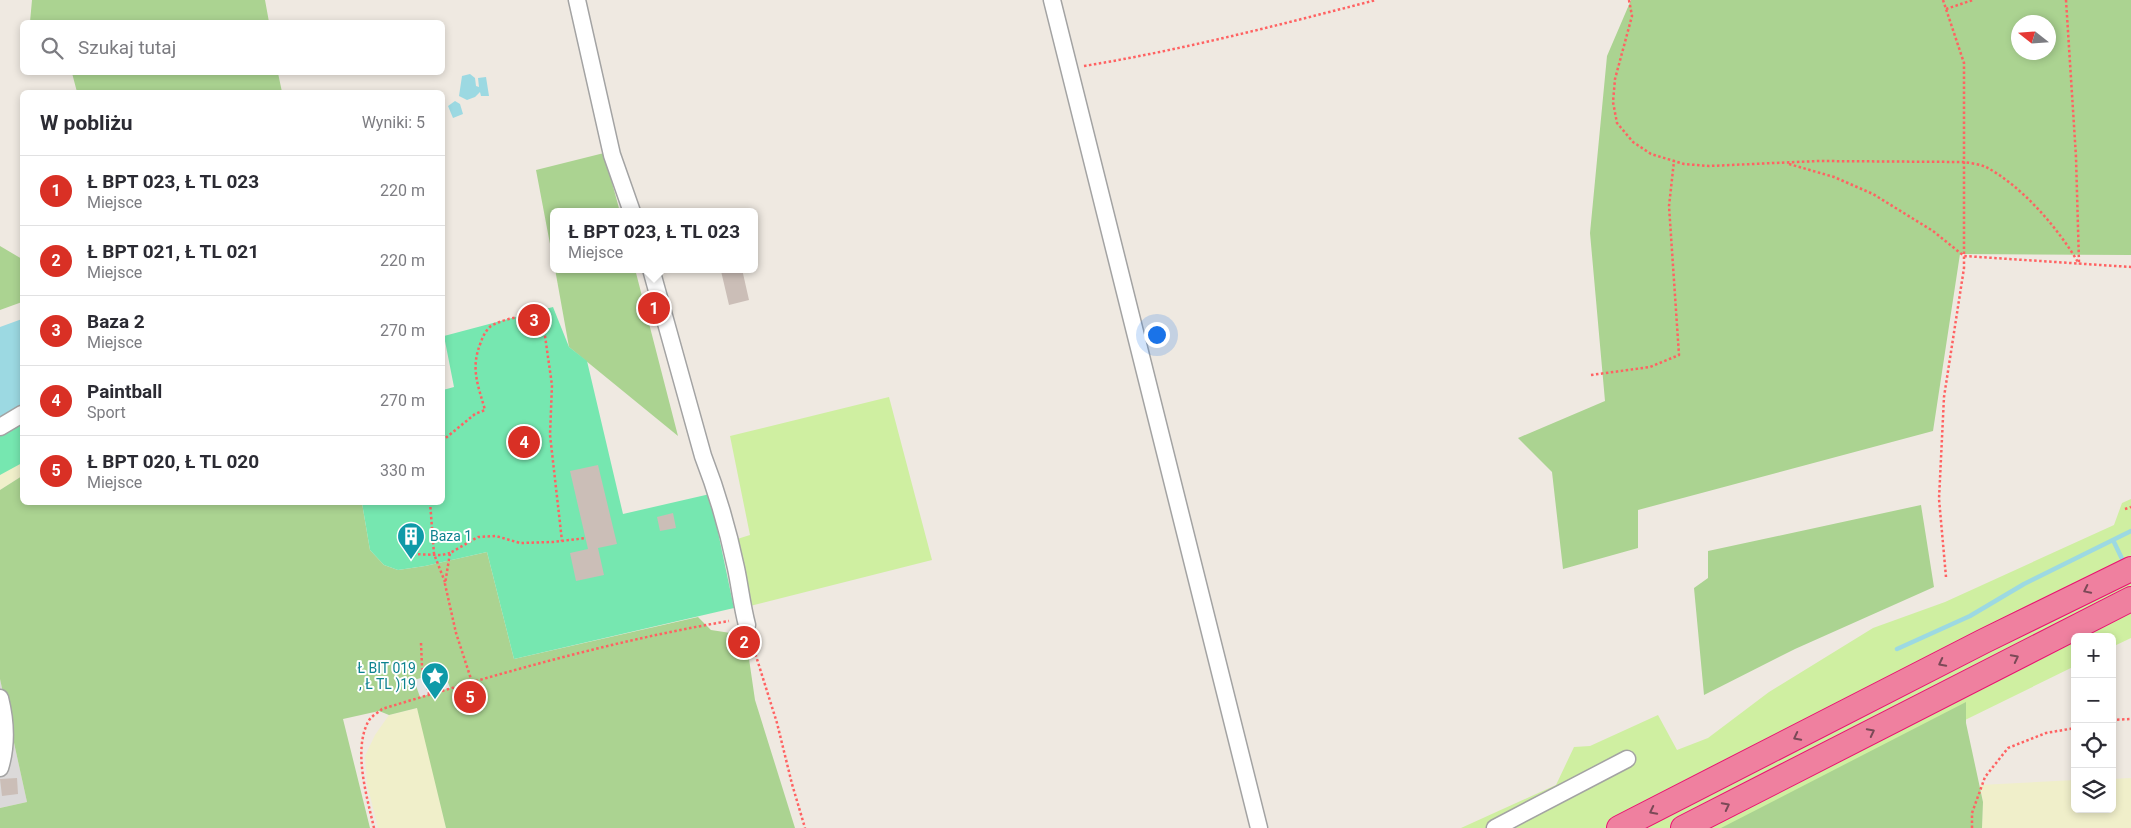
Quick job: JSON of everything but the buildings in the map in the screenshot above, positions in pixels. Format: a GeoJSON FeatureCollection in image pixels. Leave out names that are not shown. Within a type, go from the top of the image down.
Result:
{"type":"FeatureCollection","features":[{"type":"Feature","properties":{"kind":"highway"},"geometry":{"type":"LineString","coordinates":[[1619,828],[1984,641],[2131,569]]}},
{"type":"Feature","properties":{"kind":"highway"},"geometry":{"type":"LineString","coordinates":[[1683,828],[2131,599]]}},
{"type":"Feature","properties":{"kind":"street"},"geometry":{"type":"LineString","coordinates":[[577,0],[612,156],[631,208]]}},
{"type":"Feature","properties":{"kind":"street"},"geometry":{"type":"LineString","coordinates":[[1052,0],[1259,828]]}},
{"type":"Feature","properties":{"kind":"street"},"geometry":{"type":"LineString","coordinates":[[652,273],[732,551],[746,622]]}},
{"type":"Feature","properties":{"kind":"street"},"geometry":{"type":"LineString","coordinates":[[0,427],[20,415]]}},
{"type":"Feature","properties":{"kind":"street"},"geometry":{"type":"LineString","coordinates":[[0,698],[6,730],[5,746],[0,768]]}},
{"type":"Feature","properties":{"kind":"street"},"geometry":{"type":"LineString","coordinates":[[1495,828],[1627,759]]}},
{"type":"Feature","properties":{"kind":"path"},"geometry":{"type":"LineString","coordinates":[[1070,68],[1140,57],[1267,28],[1376,0]]}},
{"type":"Feature","properties":{"kind":"path"},"geometry":{"type":"LineString","coordinates":[[1629,0],[1632,16],[1615,79],[1613,102],[1617,123],[1633,142],[1651,154],[1674,161],[1709,166],[1785,162],[1963,162],[1984,166],[2012,184],[2066,241],[2079,264]]}},
{"type":"Feature","properties":{"kind":"path"},"geometry":{"type":"LineString","coordinates":[[1943,0],[1964,63],[1964,268],[1944,398],[1939,499],[1946,577]]}},
{"type":"Feature","properties":{"kind":"path"},"geometry":{"type":"LineString","coordinates":[[1946,9],[1973,0]]}},
{"type":"Feature","properties":{"kind":"path"},"geometry":{"type":"LineString","coordinates":[[2066,0],[2076,157],[2079,264]]}},
{"type":"Feature","properties":{"kind":"path"},"geometry":{"type":"LineString","coordinates":[[1592,374],[1650,367],[1679,354],[1669,206],[1674,161]]}},
{"type":"Feature","properties":{"kind":"path"},"geometry":{"type":"LineString","coordinates":[[1785,162],[1834,177],[1873,194],[1932,231],[1964,256],[2131,267]]}},
{"type":"Feature","properties":{"kind":"path"},"geometry":{"type":"LineString","coordinates":[[445,439],[475,414],[485,410],[476,378],[474,361],[484,333],[489,327],[502,321],[536,312],[545,336],[552,385],[550,435],[562,541]]}},
{"type":"Feature","properties":{"kind":"path"},"geometry":{"type":"LineString","coordinates":[[430,505],[434,554],[446,586],[456,633],[472,682]]}},
{"type":"Feature","properties":{"kind":"path"},"geometry":{"type":"LineString","coordinates":[[2125,509],[2131,507]]}},
{"type":"Feature","properties":{"kind":"path"},"geometry":{"type":"LineString","coordinates":[[408,554],[442,555],[450,553],[478,537],[496,536],[520,543],[586,538]]}},
{"type":"Feature","properties":{"kind":"path"},"geometry":{"type":"LineString","coordinates":[[446,586],[450,553]]}},
{"type":"Feature","properties":{"kind":"path"},"geometry":{"type":"LineString","coordinates":[[374,828],[361,760],[364,732],[369,720],[382,709],[429,694],[607,646],[681,629],[746,622]]}},
{"type":"Feature","properties":{"kind":"path"},"geometry":{"type":"LineString","coordinates":[[422,643],[422,668],[429,694]]}},
{"type":"Feature","properties":{"kind":"path"},"geometry":{"type":"LineString","coordinates":[[756,655],[777,723],[805,828]]}},
{"type":"Feature","properties":{"kind":"path"},"geometry":{"type":"LineString","coordinates":[[2116,720],[2131,719]]}},
{"type":"Feature","properties":{"kind":"path"},"geometry":{"type":"LineString","coordinates":[[1972,828],[1972,813],[1985,777],[2008,748],[2046,733],[2071,729]]}},
{"type":"Feature","properties":{"kind":"shaded area"},"geometry":{"type":"Polygon","coordinates":[[[444,671],[450,688],[420,697],[414,680],[444,671]]]}},
{"type":"Feature","properties":{"kind":"shaded area"},"geometry":{"type":"Polygon","coordinates":[[[0,679],[27,802],[0,808],[0,679]]]}},
{"type":"Feature","properties":{"kind":"green space"},"geometry":{"type":"Polygon","coordinates":[[[32,0],[265,0],[269,20],[30,20],[32,0]]]}},
{"type":"Feature","properties":{"kind":"green space"},"geometry":{"type":"Polygon","coordinates":[[[1631,0],[2131,0],[2131,255],[1960,254],[1933,431],[1638,510],[1638,548],[1563,569],[1552,472],[1518,438],[1605,401],[1590,233],[1607,56],[1631,0]]]}},
{"type":"Feature","properties":{"kind":"green space"},"geometry":{"type":"Polygon","coordinates":[[[73,75],[278,75],[282,90],[76,90],[73,75]]]}},
{"type":"Feature","properties":{"kind":"green space"},"geometry":{"type":"Polygon","coordinates":[[[604,153],[619,208],[550,208],[550,244],[536,170],[604,153]]]}},
{"type":"Feature","properties":{"kind":"green space"},"geometry":{"type":"Polygon","coordinates":[[[0,246],[20,258],[20,303],[0,310],[0,246]]]}},
{"type":"Feature","properties":{"kind":"green space"},"geometry":{"type":"Polygon","coordinates":[[[556,273],[636,273],[678,436],[569,347],[556,273]]]}},
{"type":"Feature","properties":{"kind":"green space"},"geometry":{"type":"Polygon","coordinates":[[[553,307],[569,347],[587,361],[623,514],[710,494],[734,608],[514,659],[487,552],[398,570],[384,565],[370,550],[362,505],[445,505],[445,389],[454,387],[445,336],[553,307]]]}},
{"type":"Feature","properties":{"kind":"green space"},"geometry":{"type":"Polygon","coordinates":[[[889,397],[932,560],[750,606],[734,540],[750,535],[730,436],[889,397]]]}},
{"type":"Feature","properties":{"kind":"green space"},"geometry":{"type":"Polygon","coordinates":[[[20,423],[20,477],[0,490],[0,434],[20,423]]]}},
{"type":"Feature","properties":{"kind":"green space"},"geometry":{"type":"Polygon","coordinates":[[[20,423],[20,464],[0,475],[0,434],[20,423]]]}},
{"type":"Feature","properties":{"kind":"green space"},"geometry":{"type":"Polygon","coordinates":[[[20,477],[20,505],[362,505],[370,550],[384,565],[398,570],[487,552],[514,659],[698,617],[711,630],[737,634],[748,652],[755,700],[795,828],[446,828],[417,708],[389,715],[379,711],[343,719],[370,828],[0,828],[0,808],[27,802],[0,679],[0,490],[20,477]]]}},
{"type":"Feature","properties":{"kind":"green space"},"geometry":{"type":"Polygon","coordinates":[[[2131,499],[2131,638],[2116,645],[2116,633],[2071,633],[2071,668],[1963,721],[1783,828],[1461,828],[1556,785],[1574,747],[1590,746],[1658,715],[1677,750],[1708,738],[1769,692],[1873,628],[1945,602],[2114,525],[2122,503],[2131,499]]]}},
{"type":"Feature","properties":{"kind":"green space"},"geometry":{"type":"Polygon","coordinates":[[[1921,505],[1934,587],[1795,649],[1704,695],[1694,588],[1708,578],[1708,551],[1921,505]]]}},
{"type":"Feature","properties":{"kind":"green space"},"geometry":{"type":"Polygon","coordinates":[[[1966,702],[1966,723],[1983,802],[1982,828],[1721,828],[1966,702]]]}},
{"type":"Feature","properties":{"kind":"green space"},"geometry":{"type":"Polygon","coordinates":[[[418,708],[446,828],[378,828],[367,784],[365,756],[375,735],[389,715],[418,708]]]}},
{"type":"Feature","properties":{"kind":"green space"},"geometry":{"type":"Polygon","coordinates":[[[2131,778],[2131,828],[1982,828],[1983,802],[1980,785],[2071,780],[2071,813],[2116,813],[2116,779],[2131,778]]]}},
{"type":"Feature","properties":{"kind":"water"},"geometry":{"type":"Polygon","coordinates":[[[470,74],[475,78],[476,86],[479,87],[478,78],[486,77],[489,96],[481,96],[480,92],[475,97],[467,100],[459,96],[462,76],[470,74]]]}},
{"type":"Feature","properties":{"kind":"water"},"geometry":{"type":"Polygon","coordinates":[[[455,101],[460,104],[463,114],[453,118],[448,106],[455,101]]]}},
{"type":"Feature","properties":{"kind":"water"},"geometry":{"type":"Polygon","coordinates":[[[20,320],[20,408],[0,419],[0,327],[20,320]]]}},
{"type":"Feature","properties":{"kind":"waterway"},"geometry":{"type":"LineString","coordinates":[[1897,649],[1970,616],[2024,584],[2131,531]]}},
{"type":"Feature","properties":{"kind":"waterway"},"geometry":{"type":"LineString","coordinates":[[2113,540],[2125,565]]}},
{"type":"Feature","properties":{"kind":"place","name":"Ł BPT 023, Ł TL 023"},"geometry":{"type":"Point","coordinates":[654,308]}},
{"type":"Feature","properties":{"kind":"place","name":"Baza 2"},"geometry":{"type":"Point","coordinates":[534,320]}},
{"type":"Feature","properties":{"kind":"place","name":"Paintball"},"geometry":{"type":"Point","coordinates":[524,442]}},
{"type":"Feature","properties":{"kind":"place","name":"Baza 1"},"geometry":{"type":"Point","coordinates":[411,560]}},
{"type":"Feature","properties":{"kind":"place","name":"Ł BPT 021, Ł TL 021"},"geometry":{"type":"Point","coordinates":[744,642]}},
{"type":"Feature","properties":{"kind":"place","name":"Ł BPT 020, Ł TL 020"},"geometry":{"type":"Point","coordinates":[470,697]}},
{"type":"Feature","properties":{"kind":"place","name":"Ł BIT 019 , Ł TL )19"},"geometry":{"type":"Point","coordinates":[435,700]}}]}
